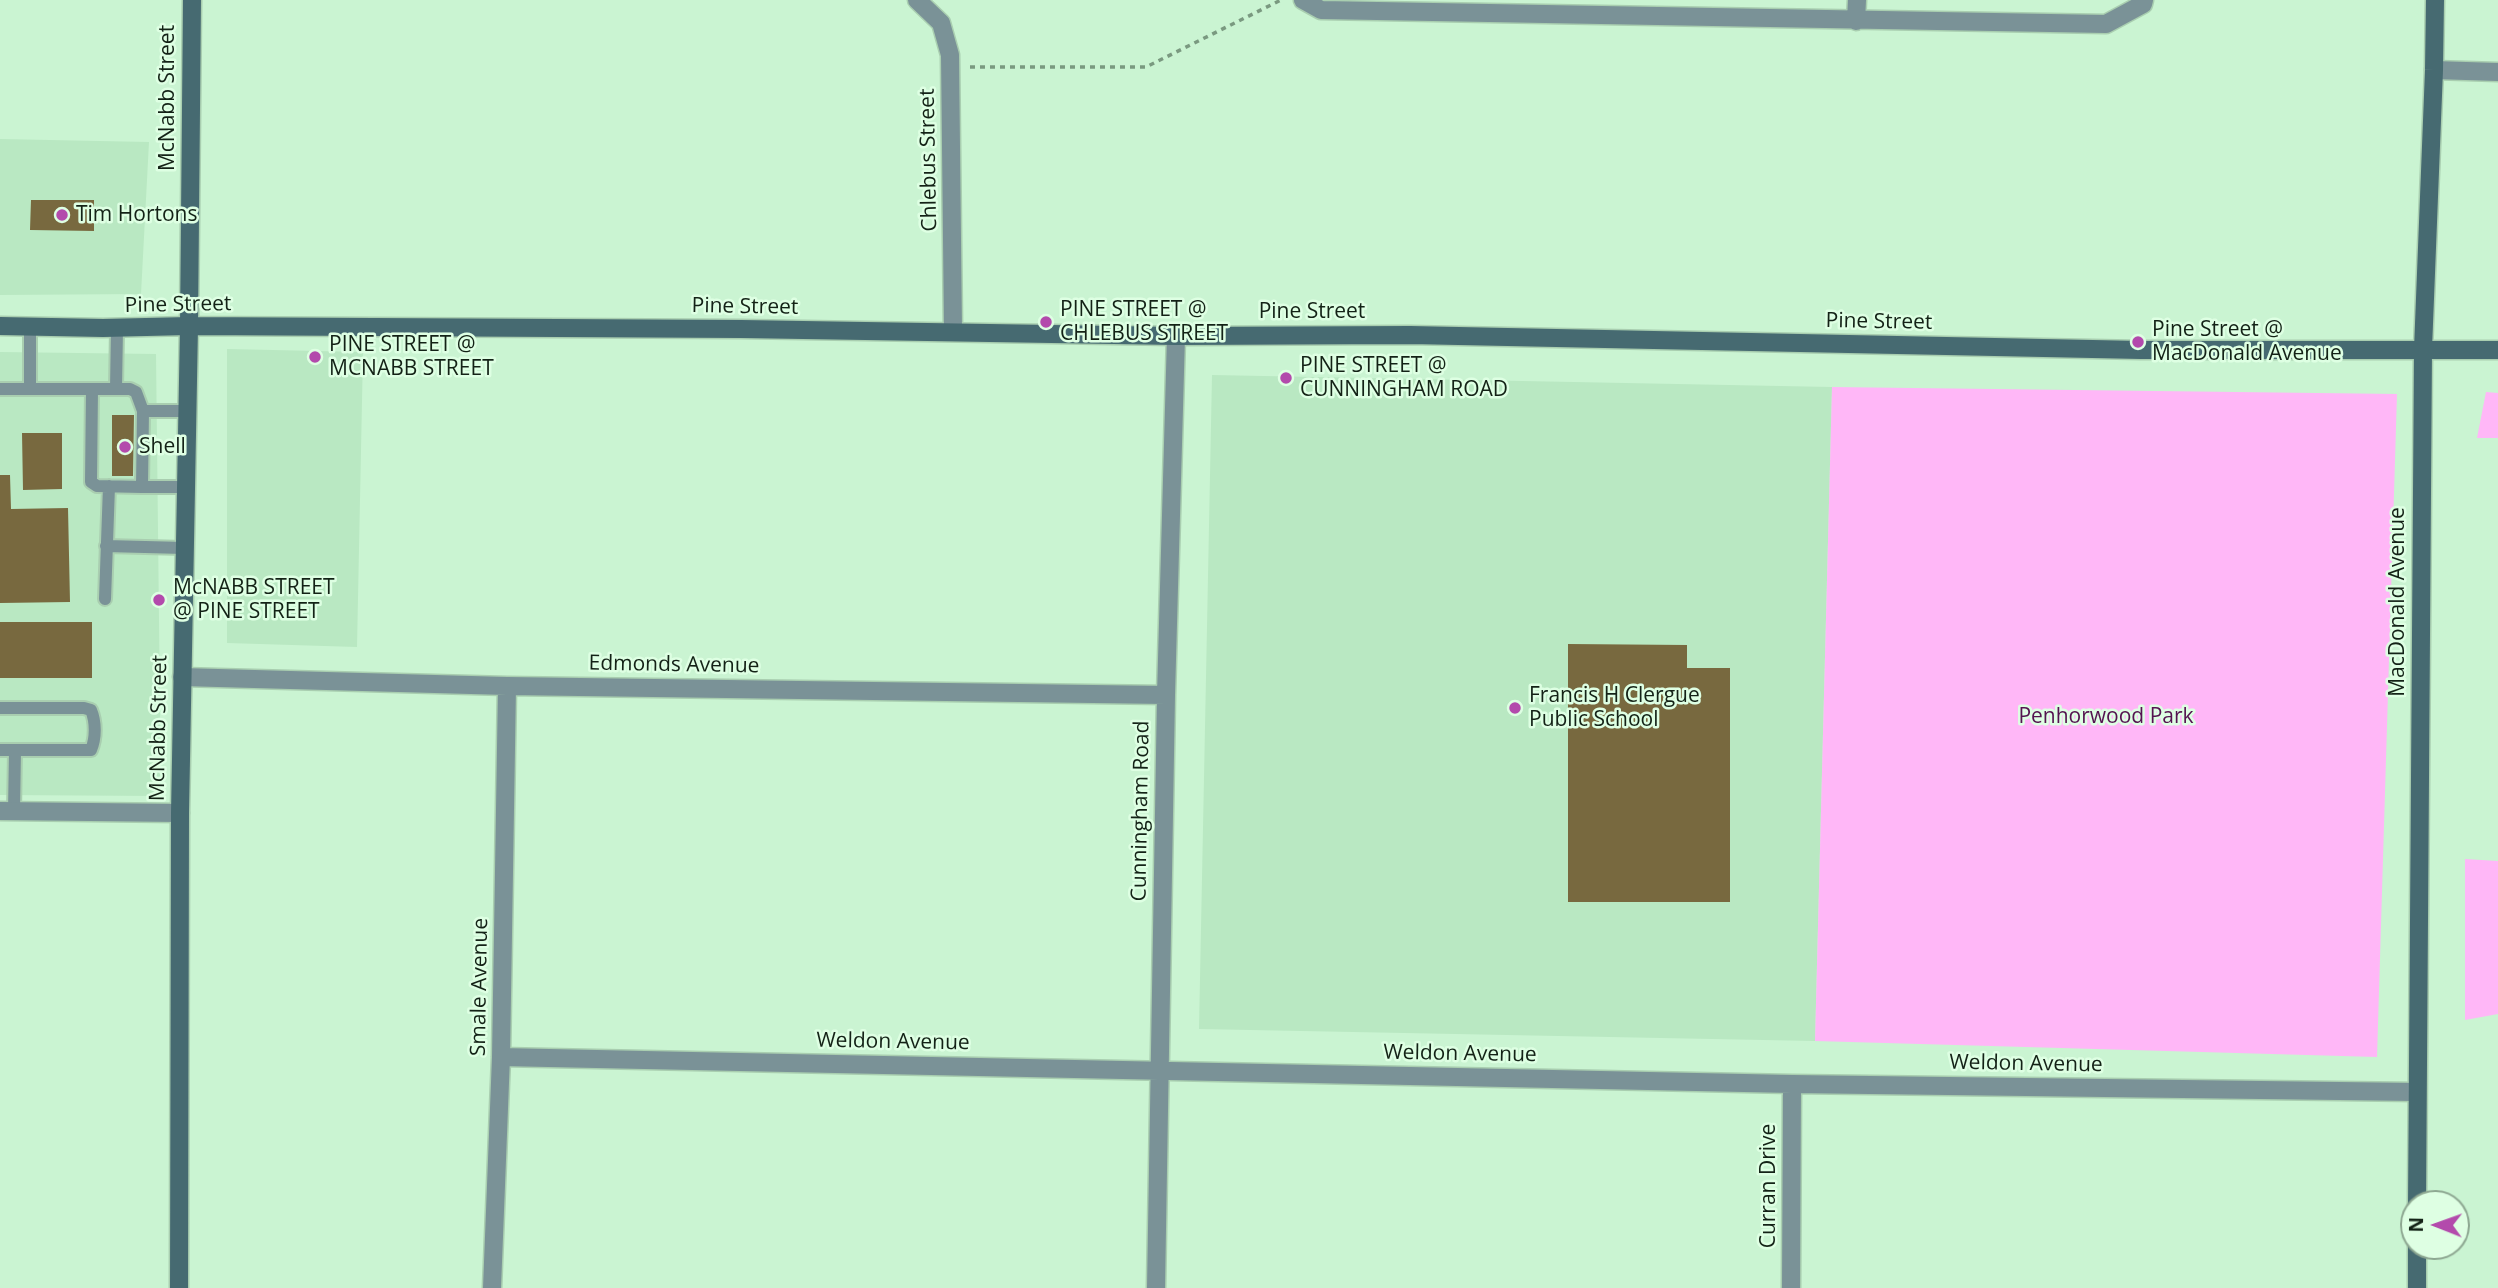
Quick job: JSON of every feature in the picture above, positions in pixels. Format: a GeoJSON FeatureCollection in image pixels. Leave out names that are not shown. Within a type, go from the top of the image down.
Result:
{"type":"FeatureCollection","features":[{"type":"Feature","properties":{"kind":"street","name":"McNabb Street"},"geometry":{"type":"LineString","coordinates":[[179,1288],[180,813],[192,0]]}},
{"type":"Feature","properties":{"kind":"street","name":"Chlebus Street"},"geometry":{"type":"LineString","coordinates":[[917,0],[941,23],[950,55],[953,331]]}},
{"type":"Feature","properties":{"kind":"street"},"geometry":{"type":"LineString","coordinates":[[1303,0],[1321,10],[1572,6],[1856,21],[2106,24],[2143,4],[2144,0]]}},
{"type":"Feature","properties":{"kind":"street"},"geometry":{"type":"LineString","coordinates":[[1856,21],[1857,0]]}},
{"type":"Feature","properties":{"kind":"street","name":"MacDonald Avenue"},"geometry":{"type":"LineString","coordinates":[[2417,1190],[2423,349],[2435,0]]}},
{"type":"Feature","properties":{"kind":"street"},"geometry":{"type":"LineString","coordinates":[[2434,70],[2498,72]]}},
{"type":"Feature","properties":{"kind":"street","name":"Pine Street"},"geometry":{"type":"LineString","coordinates":[[0,326],[953,331],[1176,336],[1410,335],[2141,350],[2498,350]]}},
{"type":"Feature","properties":{"kind":"street","name":"Cunningham Road"},"geometry":{"type":"LineString","coordinates":[[1156,1288],[1158,1070],[1176,336]]}},
{"type":"Feature","properties":{"kind":"street","name":"Edmonds Avenue"},"geometry":{"type":"LineString","coordinates":[[182,677],[507,686],[1166,695]]}},
{"type":"Feature","properties":{"kind":"street","name":"Smale Avenue"},"geometry":{"type":"LineString","coordinates":[[492,1288],[501,1058],[507,686]]}},
{"type":"Feature","properties":{"kind":"street"},"geometry":{"type":"LineString","coordinates":[[7,811],[180,813]]}},
{"type":"Feature","properties":{"kind":"street","name":"Weldon Avenue"},"geometry":{"type":"LineString","coordinates":[[501,1058],[1792,1084],[2417,1092]]}},
{"type":"Feature","properties":{"kind":"street","name":"Curran Drive"},"geometry":{"type":"LineString","coordinates":[[1791,1288],[1792,1084]]}},
{"type":"Feature","properties":{"kind":"street"},"geometry":{"type":"LineString","coordinates":[[2417,1260],[2417,1288]]}},
{"type":"Feature","properties":{"kind":"lane"},"geometry":{"type":"LineString","coordinates":[[30,326],[30,389]]}},
{"type":"Feature","properties":{"kind":"lane"},"geometry":{"type":"LineString","coordinates":[[116,389],[117,328]]}},
{"type":"Feature","properties":{"kind":"lane"},"geometry":{"type":"LineString","coordinates":[[0,389],[116,389],[136,392],[143,411],[142,487]]}},
{"type":"Feature","properties":{"kind":"lane"},"geometry":{"type":"LineString","coordinates":[[92,389],[91,482],[97,486],[186,487]]}},
{"type":"Feature","properties":{"kind":"lane"},"geometry":{"type":"LineString","coordinates":[[143,411],[187,411]]}},
{"type":"Feature","properties":{"kind":"lane"},"geometry":{"type":"LineString","coordinates":[[105,599],[108,486]]}},
{"type":"Feature","properties":{"kind":"lane"},"geometry":{"type":"LineString","coordinates":[[106,546],[184,548]]}},
{"type":"Feature","properties":{"kind":"lane"},"geometry":{"type":"LineString","coordinates":[[0,708],[84,708],[92,710],[94,718],[94,743],[91,750],[0,750]]}},
{"type":"Feature","properties":{"kind":"lane"},"geometry":{"type":"LineString","coordinates":[[7,811],[15,750]]}},
{"type":"Feature","properties":{"kind":"path"},"geometry":{"type":"LineString","coordinates":[[950,66],[1146,67],[1281,0]]}},
{"type":"Feature","properties":{"kind":"shaded area"},"geometry":{"type":"Polygon","coordinates":[[[0,139],[149,142],[141,294],[0,295],[0,139]]]}},
{"type":"Feature","properties":{"kind":"shaded area"},"geometry":{"type":"Polygon","coordinates":[[[227,349],[363,352],[357,647],[227,643],[227,349]]]}},
{"type":"Feature","properties":{"kind":"shaded area"},"geometry":{"type":"Polygon","coordinates":[[[0,352],[156,354],[161,796],[0,795],[0,352]]]}},
{"type":"Feature","properties":{"kind":"shaded area","name":"Francis H Clergue Public School"},"geometry":{"type":"Polygon","coordinates":[[[1212,375],[1832,387],[1815,1041],[1199,1029],[1212,375]]]}},
{"type":"Feature","properties":{"kind":"green space","name":"Penhorwood Park"},"geometry":{"type":"Polygon","coordinates":[[[1832,387],[2397,394],[2377,1057],[1815,1041],[1832,387]]]}},
{"type":"Feature","properties":{"kind":"green space"},"geometry":{"type":"Polygon","coordinates":[[[2486,392],[2498,393],[2498,438],[2477,438],[2486,392]]]}},
{"type":"Feature","properties":{"kind":"green space"},"geometry":{"type":"Polygon","coordinates":[[[2465,859],[2498,861],[2498,1014],[2465,1020],[2465,859]]]}},
{"type":"Feature","properties":{"kind":"building","name":"Tim Hortons"},"geometry":{"type":"Polygon","coordinates":[[[31,200],[94,200],[94,231],[30,230],[31,200]]]}},
{"type":"Feature","properties":{"kind":"building"},"geometry":{"type":"Polygon","coordinates":[[[112,415],[134,415],[133,476],[112,476],[112,415]]]}},
{"type":"Feature","properties":{"kind":"building"},"geometry":{"type":"Polygon","coordinates":[[[22,433],[62,433],[62,489],[23,490],[22,433]]]}},
{"type":"Feature","properties":{"kind":"building"},"geometry":{"type":"Polygon","coordinates":[[[0,475],[10,475],[11,509],[68,508],[70,602],[0,603],[0,475]]]}},
{"type":"Feature","properties":{"kind":"building"},"geometry":{"type":"Polygon","coordinates":[[[0,622],[92,622],[92,678],[0,678],[0,622]]]}},
{"type":"Feature","properties":{"kind":"building"},"geometry":{"type":"Polygon","coordinates":[[[1568,644],[1687,645],[1687,668],[1730,668],[1730,902],[1568,902],[1568,644]]]}},
{"type":"Feature","properties":{"kind":"place","name":"Tim Hortons"},"geometry":{"type":"Point","coordinates":[62,215]}},
{"type":"Feature","properties":{"kind":"place","name":"PINE STREET @ CHLEBUS STREET"},"geometry":{"type":"Point","coordinates":[1046,322]}},
{"type":"Feature","properties":{"kind":"place","name":"Pine Street @ MacDonald Avenue"},"geometry":{"type":"Point","coordinates":[2138,342]}},
{"type":"Feature","properties":{"kind":"place","name":"PINE STREET @ MCNABB STREET"},"geometry":{"type":"Point","coordinates":[315,357]}},
{"type":"Feature","properties":{"kind":"place","name":"PINE STREET @ CUNNINGHAM ROAD"},"geometry":{"type":"Point","coordinates":[1286,378]}},
{"type":"Feature","properties":{"kind":"place","name":"Shell"},"geometry":{"type":"Point","coordinates":[125,447]}},
{"type":"Feature","properties":{"kind":"place","name":"McNABB STREET @ PINE STREET"},"geometry":{"type":"Point","coordinates":[159,600]}},
{"type":"Feature","properties":{"kind":"place","name":"Francis H Clergue Public School"},"geometry":{"type":"Point","coordinates":[1515,708]}}]}
